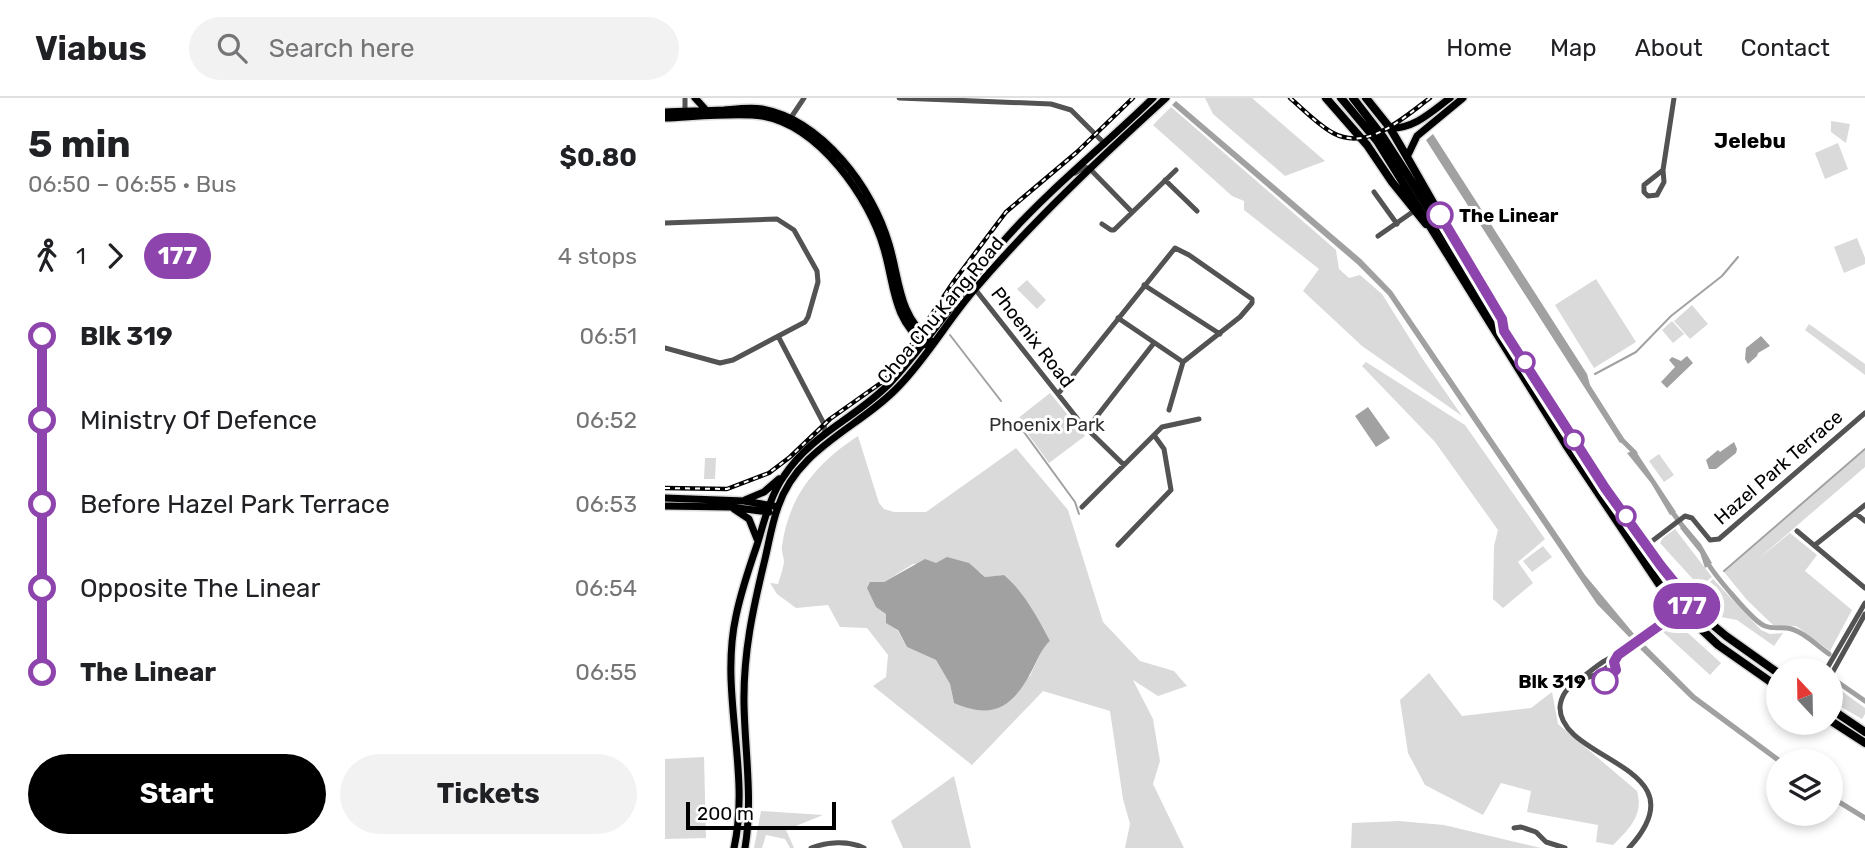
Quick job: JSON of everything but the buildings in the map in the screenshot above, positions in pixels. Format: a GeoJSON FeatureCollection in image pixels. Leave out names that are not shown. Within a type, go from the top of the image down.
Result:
{"type":"FeatureCollection","features":[{"type":"Feature","properties":{"kind":"highway"},"geometry":{"type":"LineString","coordinates":[[1326,98],[1367,145],[1430,229]]}},
{"type":"Feature","properties":{"kind":"highway"},"geometry":{"type":"LineString","coordinates":[[1341,98],[1403,176],[1563,425],[1647,545],[1691,603],[1725,636],[1766,665]]}},
{"type":"Feature","properties":{"kind":"highway"},"geometry":{"type":"LineString","coordinates":[[1353,98],[1383,137],[1430,229],[1580,467],[1669,595],[1697,627],[1766,679]]}},
{"type":"Feature","properties":{"kind":"highway"},"geometry":{"type":"LineString","coordinates":[[1366,98],[1407,157],[1502,319],[1504,331]]}},
{"type":"Feature","properties":{"kind":"highway"},"geometry":{"type":"LineString","coordinates":[[1669,595],[1662,624],[1677,621],[1697,627]]}},
{"type":"Feature","properties":{"kind":"highway"},"geometry":{"type":"LineString","coordinates":[[1747,667],[1753,661],[1751,655]]}},
{"type":"Feature","properties":{"kind":"highway"},"geometry":{"type":"LineString","coordinates":[[1843,717],[1865,732]]}},
{"type":"Feature","properties":{"kind":"highway"},"geometry":{"type":"LineString","coordinates":[[1843,729],[1865,744]]}},
{"type":"Feature","properties":{"kind":"main road"},"geometry":{"type":"LineString","coordinates":[[694,98],[707,111]]}},
{"type":"Feature","properties":{"kind":"main road","name":"Choa Chu Kang Road"},"geometry":{"type":"LineString","coordinates":[[773,509],[806,460],[893,393],[938,324],[1011,232],[1153,98]]}},
{"type":"Feature","properties":{"kind":"main road","name":"Choa Chu Kang Road"},"geometry":{"type":"LineString","coordinates":[[773,509],[783,476],[807,448],[891,382],[1040,220],[1090,169],[1167,98]]}},
{"type":"Feature","properties":{"kind":"main road"},"geometry":{"type":"LineString","coordinates":[[1389,128],[1410,125],[1450,98]]}},
{"type":"Feature","properties":{"kind":"main road"},"geometry":{"type":"LineString","coordinates":[[1407,157],[1417,136],[1463,98]]}},
{"type":"Feature","properties":{"kind":"main road"},"geometry":{"type":"LineString","coordinates":[[1437,107],[1441,111],[1446,110]]}},
{"type":"Feature","properties":{"kind":"main road"},"geometry":{"type":"LineString","coordinates":[[665,118],[707,111],[762,109],[817,137],[846,163],[868,195],[889,244],[901,300],[911,320],[928,342]]}},
{"type":"Feature","properties":{"kind":"main road"},"geometry":{"type":"LineString","coordinates":[[665,112],[771,118],[789,122],[813,142],[845,174],[861,198],[884,250],[895,303],[903,318],[928,342]]}},
{"type":"Feature","properties":{"kind":"main road"},"geometry":{"type":"LineString","coordinates":[[1031,211],[1027,221],[1033,223],[1040,220]]}},
{"type":"Feature","properties":{"kind":"main road"},"geometry":{"type":"LineString","coordinates":[[1011,232],[1022,226],[1026,230],[1025,236]]}},
{"type":"Feature","properties":{"kind":"main road"},"geometry":{"type":"LineString","coordinates":[[918,329],[938,324]]}},
{"type":"Feature","properties":{"kind":"main road"},"geometry":{"type":"LineString","coordinates":[[744,500],[764,492],[783,476]]}},
{"type":"Feature","properties":{"kind":"main road"},"geometry":{"type":"LineString","coordinates":[[665,498],[744,500],[773,509]]}},
{"type":"Feature","properties":{"kind":"main road"},"geometry":{"type":"LineString","coordinates":[[665,506],[773,509]]}},
{"type":"Feature","properties":{"kind":"main road"},"geometry":{"type":"LineString","coordinates":[[730,508],[749,519],[758,540]]}},
{"type":"Feature","properties":{"kind":"main road"},"geometry":{"type":"LineString","coordinates":[[734,848],[738,828],[737,767],[731,704],[731,649],[736,615],[758,540],[773,509]]}},
{"type":"Feature","properties":{"kind":"main road"},"geometry":{"type":"LineString","coordinates":[[745,848],[749,799],[744,663],[773,509]]}},
{"type":"Feature","properties":{"kind":"main road"},"geometry":{"type":"LineString","coordinates":[[737,767],[739,758],[747,749]]}},
{"type":"Feature","properties":{"kind":"street"},"geometry":{"type":"LineString","coordinates":[[685,98],[687,114]]}},
{"type":"Feature","properties":{"kind":"street"},"geometry":{"type":"LineString","coordinates":[[687,114],[694,98]]}},
{"type":"Feature","properties":{"kind":"street"},"geometry":{"type":"LineString","coordinates":[[789,122],[804,98]]}},
{"type":"Feature","properties":{"kind":"street"},"geometry":{"type":"LineString","coordinates":[[899,98],[1051,104],[1071,110],[1105,144]]}},
{"type":"Feature","properties":{"kind":"street"},"geometry":{"type":"LineString","coordinates":[[1663,170],[1644,185],[1644,192],[1648,196],[1655,196],[1661,191],[1665,176],[1663,170],[1674,98]]}},
{"type":"Feature","properties":{"kind":"street"},"geometry":{"type":"LineString","coordinates":[[1071,176],[1085,167],[1090,169],[1132,212]]}},
{"type":"Feature","properties":{"kind":"street"},"geometry":{"type":"LineString","coordinates":[[1103,224],[1113,230],[1176,170]]}},
{"type":"Feature","properties":{"kind":"street"},"geometry":{"type":"LineString","coordinates":[[1165,180],[1197,211]]}},
{"type":"Feature","properties":{"kind":"street"},"geometry":{"type":"LineString","coordinates":[[1374,192],[1397,224]]}},
{"type":"Feature","properties":{"kind":"street"},"geometry":{"type":"LineString","coordinates":[[1378,236],[1414,211]]}},
{"type":"Feature","properties":{"kind":"street"},"geometry":{"type":"LineString","coordinates":[[665,223],[771,218],[787,223],[794,230],[817,271],[818,282],[806,320],[733,360],[720,363],[665,348]]}},
{"type":"Feature","properties":{"kind":"street"},"geometry":{"type":"LineString","coordinates":[[1058,394],[1175,248],[1252,299],[1252,303],[1240,317],[1183,362],[1169,410]]}},
{"type":"Feature","properties":{"kind":"street"},"geometry":{"type":"LineString","coordinates":[[1144,285],[1220,334]]}},
{"type":"Feature","properties":{"kind":"street","name":"Phoenix Road"},"geometry":{"type":"LineString","coordinates":[[975,289],[1087,429],[1124,465]]}},
{"type":"Feature","properties":{"kind":"street"},"geometry":{"type":"LineString","coordinates":[[1118,318],[1183,362]]}},
{"type":"Feature","properties":{"kind":"street"},"geometry":{"type":"LineString","coordinates":[[778,337],[824,424],[825,433]]}},
{"type":"Feature","properties":{"kind":"street"},"geometry":{"type":"LineString","coordinates":[[1087,429],[1154,343]]}},
{"type":"Feature","properties":{"kind":"street","name":"Hazel Park Terrace"},"geometry":{"type":"LineString","coordinates":[[1647,545],[1685,516],[1692,518],[1710,540],[1719,539],[1865,413]]}},
{"type":"Feature","properties":{"kind":"street"},"geometry":{"type":"LineString","coordinates":[[1082,507],[1162,427],[1199,419]]}},
{"type":"Feature","properties":{"kind":"street"},"geometry":{"type":"LineString","coordinates":[[824,424],[834,425]]}},
{"type":"Feature","properties":{"kind":"street"},"geometry":{"type":"LineString","coordinates":[[1115,536],[1119,544],[1171,490],[1164,449],[1154,435]]}},
{"type":"Feature","properties":{"kind":"street"},"geometry":{"type":"LineString","coordinates":[[1815,545],[1865,505]]}},
{"type":"Feature","properties":{"kind":"street"},"geometry":{"type":"LineString","coordinates":[[1855,513],[1865,521]]}},
{"type":"Feature","properties":{"kind":"street"},"geometry":{"type":"LineString","coordinates":[[1797,531],[1865,588]]}},
{"type":"Feature","properties":{"kind":"street"},"geometry":{"type":"LineString","coordinates":[[1629,848],[1644,832],[1649,810],[1648,795],[1632,773],[1574,736],[1561,714],[1560,703],[1566,691],[1580,679],[1594,675],[1614,662],[1618,655],[1691,603]]}},
{"type":"Feature","properties":{"kind":"street"},"geometry":{"type":"LineString","coordinates":[[1833,658],[1865,603]]}},
{"type":"Feature","properties":{"kind":"street"},"geometry":{"type":"LineString","coordinates":[[1840,658],[1865,614]]}},
{"type":"Feature","properties":{"kind":"street"},"geometry":{"type":"LineString","coordinates":[[1514,828],[1521,827],[1536,832],[1546,842],[1565,848]]}},
{"type":"Feature","properties":{"kind":"street"},"geometry":{"type":"LineString","coordinates":[[811,848],[827,843],[864,848]]}},
{"type":"Feature","properties":{"kind":"green space"},"geometry":{"type":"Polygon","coordinates":[[[1205,98],[1252,98],[1325,161],[1285,176],[1213,114],[1205,98]]]}},
{"type":"Feature","properties":{"kind":"green space"},"geometry":{"type":"Polygon","coordinates":[[[1171,107],[1336,250],[1339,269],[1349,278],[1360,275],[1382,294],[1462,416],[1362,346],[1303,291],[1319,269],[1244,210],[1244,201],[1232,196],[1153,125],[1171,107]]]}},
{"type":"Feature","properties":{"kind":"green space"},"geometry":{"type":"Polygon","coordinates":[[[1831,121],[1850,124],[1846,143],[1831,132],[1831,121]]]}},
{"type":"Feature","properties":{"kind":"green space"},"geometry":{"type":"Polygon","coordinates":[[[1838,143],[1848,169],[1825,179],[1815,153],[1838,143]]]}},
{"type":"Feature","properties":{"kind":"green space"},"geometry":{"type":"Polygon","coordinates":[[[1857,238],[1865,264],[1844,273],[1834,247],[1857,238]]]}},
{"type":"Feature","properties":{"kind":"green space"},"geometry":{"type":"Polygon","coordinates":[[[1596,279],[1636,342],[1594,368],[1555,305],[1596,279]]]}},
{"type":"Feature","properties":{"kind":"green space"},"geometry":{"type":"Polygon","coordinates":[[[1027,280],[1046,300],[1037,309],[1017,289],[1027,280]]]}},
{"type":"Feature","properties":{"kind":"green space"},"geometry":{"type":"Polygon","coordinates":[[[1692,305],[1708,324],[1690,339],[1674,321],[1692,305]]]}},
{"type":"Feature","properties":{"kind":"green space"},"geometry":{"type":"Polygon","coordinates":[[[1672,321],[1684,334],[1673,343],[1662,330],[1672,321]]]}},
{"type":"Feature","properties":{"kind":"green space"},"geometry":{"type":"Polygon","coordinates":[[[1809,324],[1865,364],[1865,375],[1805,330],[1809,324]]]}},
{"type":"Feature","properties":{"kind":"green space"},"geometry":{"type":"Polygon","coordinates":[[[1366,362],[1465,425],[1545,539],[1518,562],[1533,583],[1503,608],[1493,599],[1494,546],[1498,530],[1435,442],[1362,366],[1366,362]]]}},
{"type":"Feature","properties":{"kind":"green space","name":"Phoenix Park"},"geometry":{"type":"Polygon","coordinates":[[[1050,393],[1085,436],[1049,463],[1017,419],[1050,393]]]}},
{"type":"Feature","properties":{"kind":"green space"},"geometry":{"type":"Polygon","coordinates":[[[858,436],[879,503],[884,509],[894,512],[926,512],[1016,448],[1068,510],[1103,622],[1140,661],[1174,671],[1187,686],[1158,696],[1133,680],[1153,719],[1160,761],[1153,784],[1184,848],[1125,848],[1130,824],[1123,799],[1110,711],[1043,691],[972,765],[873,686],[886,677],[888,655],[867,628],[840,627],[828,605],[796,608],[777,594],[770,583],[778,584],[784,562],[782,546],[791,511],[807,482],[843,446],[858,436]],[[936,563],[913,564],[884,582],[870,582],[907,647],[936,660],[950,684],[954,703],[1030,676],[1043,648],[1050,641],[1004,575],[985,577],[980,572],[936,563]]]}},
{"type":"Feature","properties":{"kind":"green space"},"geometry":{"type":"Polygon","coordinates":[[[1865,450],[1865,467],[1757,560],[1790,533],[1817,555],[1805,571],[1852,610],[1830,651],[1796,626],[1773,625],[1747,600],[1724,572],[1865,450]]]}},
{"type":"Feature","properties":{"kind":"green space"},"geometry":{"type":"Polygon","coordinates":[[[1659,454],[1674,475],[1664,482],[1649,461],[1659,454]]]}},
{"type":"Feature","properties":{"kind":"green space"},"geometry":{"type":"Polygon","coordinates":[[[705,458],[716,458],[715,479],[704,479],[705,458]]]}},
{"type":"Feature","properties":{"kind":"green space"},"geometry":{"type":"Polygon","coordinates":[[[1675,529],[1712,577],[1700,587],[1660,543],[1675,529]]]}},
{"type":"Feature","properties":{"kind":"green space"},"geometry":{"type":"Polygon","coordinates":[[[1543,546],[1552,557],[1532,572],[1523,561],[1543,546]]]}},
{"type":"Feature","properties":{"kind":"green space"},"geometry":{"type":"Polygon","coordinates":[[[1713,579],[1761,630],[1770,634],[1783,633],[1774,646],[1737,620],[1721,617],[1713,607],[1714,602],[1702,589],[1713,579]]]}},
{"type":"Feature","properties":{"kind":"green space"},"geometry":{"type":"Polygon","coordinates":[[[1673,627],[1688,633],[1721,663],[1710,675],[1663,632],[1673,627]]]}},
{"type":"Feature","properties":{"kind":"green space"},"geometry":{"type":"Polygon","coordinates":[[[1429,673],[1462,716],[1531,708],[1552,692],[1558,724],[1637,791],[1639,800],[1634,821],[1613,845],[1596,842],[1598,825],[1527,812],[1531,791],[1501,783],[1483,815],[1425,785],[1408,753],[1400,700],[1429,673]]]}},
{"type":"Feature","properties":{"kind":"green space"},"geometry":{"type":"Polygon","coordinates":[[[1843,692],[1865,708],[1862,719],[1843,708],[1843,692]]]}},
{"type":"Feature","properties":{"kind":"green space"},"geometry":{"type":"Polygon","coordinates":[[[704,757],[706,838],[665,839],[665,759],[704,757]]]}},
{"type":"Feature","properties":{"kind":"green space"},"geometry":{"type":"Polygon","coordinates":[[[954,776],[971,848],[903,848],[891,821],[954,776]]]}},
{"type":"Feature","properties":{"kind":"green space"},"geometry":{"type":"Polygon","coordinates":[[[761,811],[823,815],[786,830],[794,848],[790,848],[785,839],[766,835],[762,848],[754,848],[761,811]]]}},
{"type":"Feature","properties":{"kind":"green space"},"geometry":{"type":"Polygon","coordinates":[[[1399,821],[1444,825],[1541,848],[1351,848],[1352,823],[1399,821]]]}},
{"type":"Feature","properties":{"kind":"shaded area"},"geometry":{"type":"Polygon","coordinates":[[[1176,101],[1361,259],[1392,291],[1585,575],[1634,634],[1630,638],[1597,604],[1388,295],[1357,264],[1172,105],[1176,101]]]}},
{"type":"Feature","properties":{"kind":"shaded area"},"geometry":{"type":"Polygon","coordinates":[[[1433,134],[1587,374],[1590,385],[1625,440],[1620,443],[1426,140],[1433,134]]]}},
{"type":"Feature","properties":{"kind":"shaded area"},"geometry":{"type":"Polygon","coordinates":[[[1761,336],[1770,346],[1758,353],[1748,364],[1745,359],[1746,348],[1761,336]]]}},
{"type":"Feature","properties":{"kind":"shaded area"},"geometry":{"type":"Polygon","coordinates":[[[1687,356],[1693,363],[1667,388],[1661,382],[1675,367],[1669,360],[1672,357],[1681,361],[1687,356]]]}},
{"type":"Feature","properties":{"kind":"shaded area"},"geometry":{"type":"Polygon","coordinates":[[[1368,407],[1390,438],[1376,447],[1355,416],[1368,407]]]}},
{"type":"Feature","properties":{"kind":"shaded area"},"geometry":{"type":"Polygon","coordinates":[[[1734,442],[1736,453],[1716,469],[1709,469],[1706,460],[1734,442]]]}},
{"type":"Feature","properties":{"kind":"shaded area"},"geometry":{"type":"Polygon","coordinates":[[[1635,450],[1676,512],[1670,515],[1651,483],[1627,453],[1635,450]]]}},
{"type":"Feature","properties":{"kind":"shaded area"},"geometry":{"type":"Polygon","coordinates":[[[1685,525],[1712,563],[1705,568],[1700,553],[1680,528],[1685,525]]]}},
{"type":"Feature","properties":{"kind":"shaded area"},"geometry":{"type":"Polygon","coordinates":[[[947,557],[969,563],[985,577],[1004,575],[1024,597],[1050,641],[1023,686],[999,708],[979,710],[954,703],[950,684],[936,660],[907,647],[898,630],[886,623],[886,614],[876,607],[867,588],[870,582],[884,582],[925,559],[936,563],[947,557]]]}},
{"type":"Feature","properties":{"kind":"shaded area"},"geometry":{"type":"Polygon","coordinates":[[[1645,645],[1695,695],[1768,749],[1766,754],[1691,699],[1640,649],[1645,645]]]}},
{"type":"Feature","properties":{"kind":"shaded area"},"geometry":{"type":"Polygon","coordinates":[[[1843,801],[1865,815],[1865,821],[1843,807],[1843,801]]]}},
{"type":"Feature","properties":{"kind":"waterway"},"geometry":{"type":"LineString","coordinates":[[1595,374],[1636,352],[1671,316],[1722,276],[1738,257]]}},
{"type":"Feature","properties":{"kind":"waterway"},"geometry":{"type":"LineString","coordinates":[[950,335],[1001,401]]}},
{"type":"Feature","properties":{"kind":"waterway"},"geometry":{"type":"LineString","coordinates":[[1016,421],[1075,502],[1079,514]]}},
{"type":"Feature","properties":{"kind":"waterway"},"geometry":{"type":"LineString","coordinates":[[1620,438],[1635,453]]}},
{"type":"Feature","properties":{"kind":"waterway"},"geometry":{"type":"LineString","coordinates":[[1724,571],[1865,449]]}},
{"type":"Feature","properties":{"kind":"waterway"},"geometry":{"type":"LineString","coordinates":[[1670,509],[1687,532]]}},
{"type":"Feature","properties":{"kind":"waterway"},"geometry":{"type":"LineString","coordinates":[[1706,560],[1733,596],[1759,623],[1798,632],[1829,654]]}},
{"type":"Feature","properties":{"kind":"waterway"},"geometry":{"type":"LineString","coordinates":[[1843,686],[1865,701]]}},
{"type":"Feature","properties":{"kind":"railway"},"geometry":{"type":"LineString","coordinates":[[665,488],[727,489],[769,473],[830,419],[885,380],[1006,212],[1077,152],[1133,98]]}},
{"type":"Feature","properties":{"kind":"railway"},"geometry":{"type":"LineString","coordinates":[[1290,98],[1316,121],[1346,138],[1359,138],[1385,130],[1430,98]]}},
{"type":"Feature","properties":{"kind":"bus line","name":"177"},"geometry":{"type":"LineString","coordinates":[[1440,215],[1502,319],[1504,331],[1563,425],[1661,566],[1691,603],[1618,655],[1614,662],[1616,670],[1605,681]]}},
{"type":"Feature","properties":{"kind":"place","name":"The Linear"},"geometry":{"type":"Point","coordinates":[1440,215]}},
{"type":"Feature","properties":{"kind":"place","name":"Blk 319"},"geometry":{"type":"Point","coordinates":[1605,681]}},
{"type":"Feature","properties":{"kind":"district","name":"Jelebu"},"geometry":{"type":"Point","coordinates":[1750,141]}}]}
